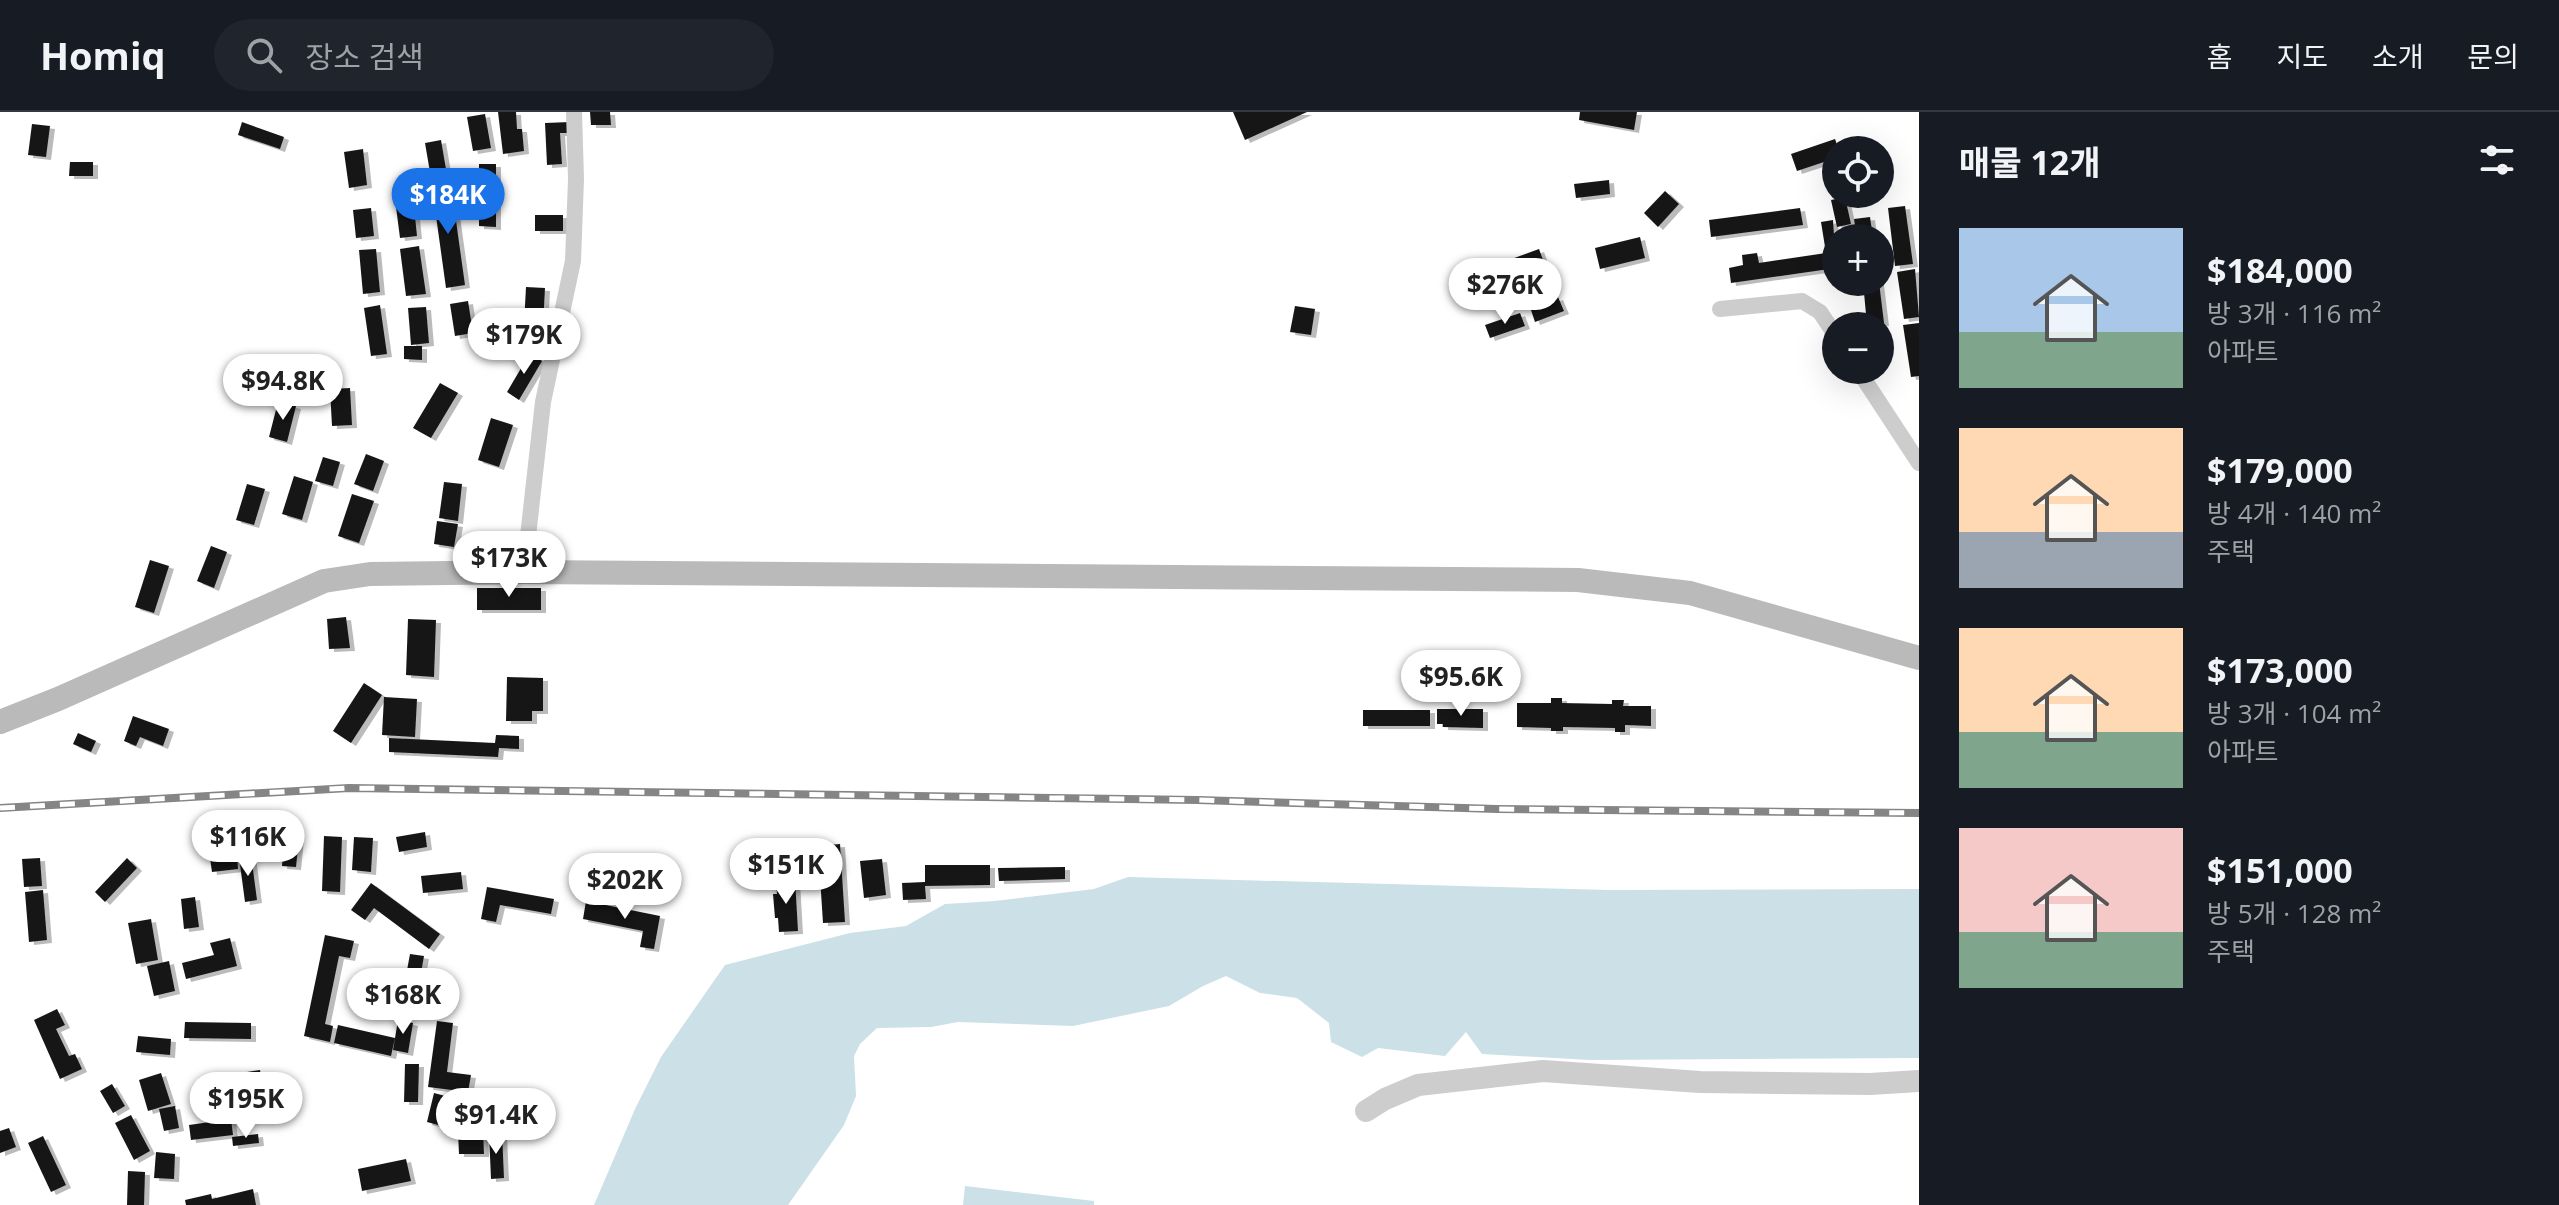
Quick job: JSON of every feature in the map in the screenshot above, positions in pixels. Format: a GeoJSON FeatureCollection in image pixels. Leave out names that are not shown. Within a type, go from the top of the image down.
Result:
{"type":"FeatureCollection","features":[{"type":"Feature","properties":{"kind":"main road"},"geometry":{"type":"LineString","coordinates":[[0,722],[73,693],[324,581],[370,574],[524,572],[1578,580],[1690,593],[1919,658]]}},
{"type":"Feature","properties":{"kind":"street"},"geometry":{"type":"LineString","coordinates":[[524,572],[543,402],[573,261],[576,179],[574,112]]}},
{"type":"Feature","properties":{"kind":"street"},"geometry":{"type":"LineString","coordinates":[[1720,309],[1802,301],[1822,315]]}},
{"type":"Feature","properties":{"kind":"street"},"geometry":{"type":"LineString","coordinates":[[1867,384],[1919,463]]}},
{"type":"Feature","properties":{"kind":"street"},"geometry":{"type":"LineString","coordinates":[[1366,1111],[1418,1085],[1543,1071],[1700,1082],[1870,1084],[1919,1081]]}},
{"type":"Feature","properties":{"kind":"water"},"geometry":{"type":"Polygon","coordinates":[[[1128,877],[1609,890],[1919,889],[1919,1058],[1590,1060],[1482,1054],[1466,1032],[1445,1056],[1378,1048],[1362,1057],[1331,1042],[1329,1023],[1297,998],[1260,993],[1226,976],[1169,1006],[1073,1026],[958,1022],[931,1027],[877,1028],[860,1044],[854,1056],[856,1096],[844,1125],[788,1205],[594,1205],[661,1057],[725,965],[850,933],[906,926],[945,904],[1094,889],[1128,877]]]}},
{"type":"Feature","properties":{"kind":"water"},"geometry":{"type":"Polygon","coordinates":[[[965,1186],[1094,1201],[1094,1205],[963,1205],[965,1186]]]}},
{"type":"Feature","properties":{"kind":"building"},"geometry":{"type":"Polygon","coordinates":[[[498,112],[516,112],[517,129],[522,129],[524,151],[503,154],[498,112]]]}},
{"type":"Feature","properties":{"kind":"building"},"geometry":{"type":"Polygon","coordinates":[[[590,112],[610,112],[611,125],[591,125],[590,112]]]}},
{"type":"Feature","properties":{"kind":"building"},"geometry":{"type":"Polygon","coordinates":[[[1233,112],[1307,112],[1245,140],[1233,112]]]}},
{"type":"Feature","properties":{"kind":"building"},"geometry":{"type":"Polygon","coordinates":[[[1580,112],[1637,112],[1634,130],[1579,120],[1580,112]]]}},
{"type":"Feature","properties":{"kind":"building"},"geometry":{"type":"Polygon","coordinates":[[[485,114],[491,148],[473,151],[467,117],[485,114]]]}},
{"type":"Feature","properties":{"kind":"building"},"geometry":{"type":"Polygon","coordinates":[[[242,122],[284,137],[280,149],[238,135],[242,122]]]}},
{"type":"Feature","properties":{"kind":"building"},"geometry":{"type":"Polygon","coordinates":[[[570,122],[571,133],[560,133],[562,164],[547,165],[545,123],[570,122]]]}},
{"type":"Feature","properties":{"kind":"building"},"geometry":{"type":"Polygon","coordinates":[[[32,124],[50,126],[46,157],[28,155],[32,124]]]}},
{"type":"Feature","properties":{"kind":"building"},"geometry":{"type":"Polygon","coordinates":[[[441,140],[448,181],[432,184],[425,143],[441,140]]]}},
{"type":"Feature","properties":{"kind":"building"},"geometry":{"type":"Polygon","coordinates":[[[1822,143],[1822,163],[1797,171],[1791,154],[1822,143]]]}},
{"type":"Feature","properties":{"kind":"building"},"geometry":{"type":"Polygon","coordinates":[[[363,149],[367,185],[349,188],[344,152],[363,149]]]}},
{"type":"Feature","properties":{"kind":"building"},"geometry":{"type":"Polygon","coordinates":[[[70,162],[93,162],[93,176],[69,176],[70,162]]]}},
{"type":"Feature","properties":{"kind":"building"},"geometry":{"type":"Polygon","coordinates":[[[479,164],[496,164],[496,227],[479,226],[479,164]]]}},
{"type":"Feature","properties":{"kind":"building"},"geometry":{"type":"Polygon","coordinates":[[[1609,180],[1610,194],[1576,198],[1574,184],[1609,180]]]}},
{"type":"Feature","properties":{"kind":"building"},"geometry":{"type":"Polygon","coordinates":[[[451,185],[465,285],[446,288],[432,187],[451,185]]]}},
{"type":"Feature","properties":{"kind":"building"},"geometry":{"type":"Polygon","coordinates":[[[1665,191],[1679,204],[1658,227],[1644,213],[1665,191]]]}},
{"type":"Feature","properties":{"kind":"building"},"geometry":{"type":"Polygon","coordinates":[[[413,197],[417,236],[400,238],[395,199],[413,197]]]}},
{"type":"Feature","properties":{"kind":"building"},"geometry":{"type":"Polygon","coordinates":[[[1905,206],[1913,264],[1895,266],[1894,224],[1890,224],[1888,208],[1905,206]]]}},
{"type":"Feature","properties":{"kind":"building"},"geometry":{"type":"Polygon","coordinates":[[[371,208],[374,236],[356,238],[353,210],[371,208]]]}},
{"type":"Feature","properties":{"kind":"building"},"geometry":{"type":"Polygon","coordinates":[[[1800,208],[1803,225],[1711,237],[1709,220],[1800,208]]]}},
{"type":"Feature","properties":{"kind":"building"},"geometry":{"type":"Polygon","coordinates":[[[1833,208],[1847,208],[1851,224],[1836,224],[1833,208]]]}},
{"type":"Feature","properties":{"kind":"building"},"geometry":{"type":"Polygon","coordinates":[[[535,215],[563,215],[563,231],[535,231],[535,215]]]}},
{"type":"Feature","properties":{"kind":"building"},"geometry":{"type":"Polygon","coordinates":[[[1870,217],[1871,224],[1855,224],[1854,219],[1870,217]]]}},
{"type":"Feature","properties":{"kind":"building"},"geometry":{"type":"Polygon","coordinates":[[[1640,237],[1645,258],[1600,269],[1595,248],[1640,237]]]}},
{"type":"Feature","properties":{"kind":"building"},"geometry":{"type":"Polygon","coordinates":[[[419,246],[426,294],[406,296],[400,249],[419,246]]]}},
{"type":"Feature","properties":{"kind":"building"},"geometry":{"type":"Polygon","coordinates":[[[376,249],[380,292],[363,294],[359,250],[376,249]]]}},
{"type":"Feature","properties":{"kind":"building"},"geometry":{"type":"Polygon","coordinates":[[[1539,249],[1546,268],[1483,291],[1476,272],[1539,249]]]}},
{"type":"Feature","properties":{"kind":"building"},"geometry":{"type":"Polygon","coordinates":[[[1757,253],[1759,263],[1822,254],[1822,270],[1731,283],[1729,268],[1743,265],[1742,255],[1757,253]]]}},
{"type":"Feature","properties":{"kind":"building"},"geometry":{"type":"Polygon","coordinates":[[[1915,269],[1919,317],[1904,319],[1897,272],[1915,269]]]}},
{"type":"Feature","properties":{"kind":"building"},"geometry":{"type":"Polygon","coordinates":[[[526,287],[545,288],[543,325],[524,324],[526,287]]]}},
{"type":"Feature","properties":{"kind":"building"},"geometry":{"type":"Polygon","coordinates":[[[1864,296],[1881,296],[1883,312],[1866,312],[1864,296]]]}},
{"type":"Feature","properties":{"kind":"building"},"geometry":{"type":"Polygon","coordinates":[[[1558,297],[1564,311],[1535,322],[1530,307],[1558,297]]]}},
{"type":"Feature","properties":{"kind":"building"},"geometry":{"type":"Polygon","coordinates":[[[468,301],[473,333],[455,336],[450,304],[468,301]]]}},
{"type":"Feature","properties":{"kind":"building"},"geometry":{"type":"Polygon","coordinates":[[[380,305],[387,354],[371,356],[364,308],[380,305]]]}},
{"type":"Feature","properties":{"kind":"building"},"geometry":{"type":"Polygon","coordinates":[[[1295,306],[1315,309],[1311,335],[1290,332],[1295,306]]]}},
{"type":"Feature","properties":{"kind":"building"},"geometry":{"type":"Polygon","coordinates":[[[426,307],[429,343],[411,345],[408,308],[426,307]]]}},
{"type":"Feature","properties":{"kind":"building"},"geometry":{"type":"Polygon","coordinates":[[[1520,313],[1525,326],[1490,338],[1485,325],[1520,313]]]}},
{"type":"Feature","properties":{"kind":"building"},"geometry":{"type":"Polygon","coordinates":[[[1919,323],[1919,376],[1911,377],[1903,325],[1919,323]]]}},
{"type":"Feature","properties":{"kind":"building"},"geometry":{"type":"Polygon","coordinates":[[[404,346],[422,346],[422,360],[404,359],[404,346]]]}},
{"type":"Feature","properties":{"kind":"building"},"geometry":{"type":"Polygon","coordinates":[[[530,353],[542,361],[519,400],[507,392],[530,353]]]}},
{"type":"Feature","properties":{"kind":"building"},"geometry":{"type":"Polygon","coordinates":[[[440,383],[458,393],[431,438],[413,428],[440,383]]]}},
{"type":"Feature","properties":{"kind":"building"},"geometry":{"type":"Polygon","coordinates":[[[350,388],[352,425],[332,426],[330,389],[350,388]]]}},
{"type":"Feature","properties":{"kind":"building"},"geometry":{"type":"Polygon","coordinates":[[[278,402],[296,406],[287,442],[269,437],[278,402]]]}},
{"type":"Feature","properties":{"kind":"building"},"geometry":{"type":"Polygon","coordinates":[[[491,418],[513,425],[499,467],[478,460],[491,418]]]}},
{"type":"Feature","properties":{"kind":"building"},"geometry":{"type":"Polygon","coordinates":[[[366,454],[384,461],[373,491],[354,484],[366,454]]]}},
{"type":"Feature","properties":{"kind":"building"},"geometry":{"type":"Polygon","coordinates":[[[323,457],[340,462],[333,486],[315,481],[323,457]]]}},
{"type":"Feature","properties":{"kind":"building"},"geometry":{"type":"Polygon","coordinates":[[[294,476],[313,482],[302,520],[282,514],[294,476]]]}},
{"type":"Feature","properties":{"kind":"building"},"geometry":{"type":"Polygon","coordinates":[[[444,482],[462,484],[458,521],[439,518],[444,482]]]}},
{"type":"Feature","properties":{"kind":"building"},"geometry":{"type":"Polygon","coordinates":[[[247,484],[265,489],[254,525],[236,520],[247,484]]]}},
{"type":"Feature","properties":{"kind":"building"},"geometry":{"type":"Polygon","coordinates":[[[352,494],[374,501],[359,543],[338,536],[352,494]]]}},
{"type":"Feature","properties":{"kind":"building"},"geometry":{"type":"Polygon","coordinates":[[[437,521],[458,524],[454,547],[434,544],[437,521]]]}},
{"type":"Feature","properties":{"kind":"building"},"geometry":{"type":"Polygon","coordinates":[[[211,546],[227,552],[214,588],[197,581],[211,546]]]}},
{"type":"Feature","properties":{"kind":"building"},"geometry":{"type":"Polygon","coordinates":[[[150,560],[169,566],[154,613],[135,607],[150,560]]]}},
{"type":"Feature","properties":{"kind":"building"},"geometry":{"type":"Polygon","coordinates":[[[477,588],[541,588],[541,610],[477,610],[477,588]]]}},
{"type":"Feature","properties":{"kind":"building"},"geometry":{"type":"Polygon","coordinates":[[[346,617],[350,648],[329,649],[327,619],[346,617]]]}},
{"type":"Feature","properties":{"kind":"building"},"geometry":{"type":"Polygon","coordinates":[[[408,619],[436,620],[434,677],[406,675],[408,619]]]}},
{"type":"Feature","properties":{"kind":"building"},"geometry":{"type":"Polygon","coordinates":[[[507,677],[543,678],[543,711],[532,711],[532,721],[506,721],[507,677]]]}},
{"type":"Feature","properties":{"kind":"building"},"geometry":{"type":"Polygon","coordinates":[[[364,683],[382,695],[351,743],[333,731],[364,683]]]}},
{"type":"Feature","properties":{"kind":"building"},"geometry":{"type":"Polygon","coordinates":[[[384,697],[417,699],[415,737],[382,735],[384,697]]]}},
{"type":"Feature","properties":{"kind":"building"},"geometry":{"type":"Polygon","coordinates":[[[1551,698],[1562,698],[1562,703],[1612,704],[1612,700],[1624,700],[1623,706],[1651,706],[1651,726],[1625,725],[1625,732],[1615,732],[1615,728],[1563,727],[1563,731],[1551,731],[1551,728],[1517,727],[1517,703],[1551,703],[1551,698]]]}},
{"type":"Feature","properties":{"kind":"building"},"geometry":{"type":"Polygon","coordinates":[[[1437,709],[1483,709],[1483,728],[1443,727],[1443,724],[1437,724],[1437,709]]]}},
{"type":"Feature","properties":{"kind":"building"},"geometry":{"type":"Polygon","coordinates":[[[1363,710],[1430,710],[1430,726],[1363,726],[1363,710]]]}},
{"type":"Feature","properties":{"kind":"building"},"geometry":{"type":"Polygon","coordinates":[[[133,716],[169,729],[163,746],[140,737],[136,746],[124,741],[133,716]]]}},
{"type":"Feature","properties":{"kind":"building"},"geometry":{"type":"Polygon","coordinates":[[[78,733],[96,741],[91,752],[73,744],[78,733]]]}},
{"type":"Feature","properties":{"kind":"building"},"geometry":{"type":"Polygon","coordinates":[[[496,735],[519,736],[519,749],[499,748],[498,757],[389,752],[389,738],[495,743],[496,735]]]}},
{"type":"Feature","properties":{"kind":"building"},"geometry":{"type":"Polygon","coordinates":[[[425,832],[427,847],[399,852],[396,837],[425,832]]]}},
{"type":"Feature","properties":{"kind":"building"},"geometry":{"type":"Polygon","coordinates":[[[284,836],[299,837],[296,867],[282,866],[284,836]]]}},
{"type":"Feature","properties":{"kind":"building"},"geometry":{"type":"Polygon","coordinates":[[[324,836],[342,837],[340,892],[322,891],[324,836]]]}},
{"type":"Feature","properties":{"kind":"building"},"geometry":{"type":"Polygon","coordinates":[[[354,837],[373,838],[371,872],[352,870],[354,837]]]}},
{"type":"Feature","properties":{"kind":"building"},"geometry":{"type":"Polygon","coordinates":[[[798,842],[799,869],[779,870],[778,843],[798,842]]]}},
{"type":"Feature","properties":{"kind":"building"},"geometry":{"type":"Polygon","coordinates":[[[840,844],[845,922],[823,923],[818,846],[840,844]]]}},
{"type":"Feature","properties":{"kind":"building"},"geometry":{"type":"Polygon","coordinates":[[[237,855],[238,869],[212,872],[210,858],[237,855]]]}},
{"type":"Feature","properties":{"kind":"building"},"geometry":{"type":"Polygon","coordinates":[[[251,855],[257,900],[245,902],[239,857],[251,855]]]}},
{"type":"Feature","properties":{"kind":"building"},"geometry":{"type":"Polygon","coordinates":[[[40,858],[42,886],[24,887],[22,859],[40,858]]]}},
{"type":"Feature","properties":{"kind":"building"},"geometry":{"type":"Polygon","coordinates":[[[127,858],[137,868],[105,902],[95,892],[127,858]]]}},
{"type":"Feature","properties":{"kind":"building"},"geometry":{"type":"Polygon","coordinates":[[[882,859],[886,895],[864,898],[860,861],[882,859]]]}},
{"type":"Feature","properties":{"kind":"building"},"geometry":{"type":"Polygon","coordinates":[[[925,865],[990,865],[990,885],[925,886],[926,899],[903,900],[902,883],[925,882],[925,865]]]}},
{"type":"Feature","properties":{"kind":"building"},"geometry":{"type":"Polygon","coordinates":[[[1065,867],[1065,879],[999,881],[998,868],[1065,867]]]}},
{"type":"Feature","properties":{"kind":"building"},"geometry":{"type":"Polygon","coordinates":[[[461,872],[463,889],[423,893],[421,876],[461,872]]]}},
{"type":"Feature","properties":{"kind":"building"},"geometry":{"type":"Polygon","coordinates":[[[795,879],[798,931],[779,932],[773,894],[777,894],[776,880],[795,879]]]}},
{"type":"Feature","properties":{"kind":"building"},"geometry":{"type":"Polygon","coordinates":[[[371,883],[440,934],[429,949],[374,908],[365,920],[351,910],[371,883]]]}},
{"type":"Feature","properties":{"kind":"building"},"geometry":{"type":"Polygon","coordinates":[[[487,887],[554,899],[551,914],[500,905],[496,922],[481,919],[487,887]]]}},
{"type":"Feature","properties":{"kind":"building"},"geometry":{"type":"Polygon","coordinates":[[[43,890],[47,940],[29,942],[25,892],[43,890]]]}},
{"type":"Feature","properties":{"kind":"building"},"geometry":{"type":"Polygon","coordinates":[[[195,897],[199,927],[184,929],[181,899],[195,897]]]}},
{"type":"Feature","properties":{"kind":"building"},"geometry":{"type":"Polygon","coordinates":[[[586,901],[660,916],[654,949],[640,947],[643,931],[583,919],[586,901]]]}},
{"type":"Feature","properties":{"kind":"building"},"geometry":{"type":"Polygon","coordinates":[[[151,919],[158,960],[136,964],[128,923],[151,919]]]}},
{"type":"Feature","properties":{"kind":"building"},"geometry":{"type":"Polygon","coordinates":[[[325,935],[354,941],[350,958],[339,956],[325,1024],[333,1026],[330,1042],[304,1036],[325,935]]]}},
{"type":"Feature","properties":{"kind":"building"},"geometry":{"type":"Polygon","coordinates":[[[230,938],[237,966],[186,979],[182,963],[214,955],[210,943],[230,938]]]}},
{"type":"Feature","properties":{"kind":"building"},"geometry":{"type":"Polygon","coordinates":[[[410,954],[424,956],[417,995],[403,992],[410,954]]]}},
{"type":"Feature","properties":{"kind":"building"},"geometry":{"type":"Polygon","coordinates":[[[169,961],[175,991],[154,996],[147,966],[169,961]]]}},
{"type":"Feature","properties":{"kind":"building"},"geometry":{"type":"Polygon","coordinates":[[[57,1009],[65,1025],[56,1029],[69,1056],[75,1054],[82,1069],[60,1079],[34,1020],[57,1009]]]}},
{"type":"Feature","properties":{"kind":"building"},"geometry":{"type":"Polygon","coordinates":[[[398,1020],[413,1023],[408,1053],[393,1050],[398,1020]]]}},
{"type":"Feature","properties":{"kind":"building"},"geometry":{"type":"Polygon","coordinates":[[[437,1021],[453,1023],[447,1072],[471,1075],[468,1092],[428,1087],[437,1021]]]}},
{"type":"Feature","properties":{"kind":"building"},"geometry":{"type":"Polygon","coordinates":[[[185,1022],[251,1023],[251,1039],[184,1038],[185,1022]]]}},
{"type":"Feature","properties":{"kind":"building"},"geometry":{"type":"Polygon","coordinates":[[[338,1025],[395,1038],[391,1056],[334,1043],[338,1025]]]}},
{"type":"Feature","properties":{"kind":"building"},"geometry":{"type":"Polygon","coordinates":[[[138,1036],[171,1039],[170,1055],[136,1052],[138,1036]]]}},
{"type":"Feature","properties":{"kind":"building"},"geometry":{"type":"Polygon","coordinates":[[[405,1064],[419,1064],[418,1102],[404,1102],[405,1064]]]}},
{"type":"Feature","properties":{"kind":"building"},"geometry":{"type":"Polygon","coordinates":[[[260,1070],[266,1107],[253,1109],[247,1072],[260,1070]]]}},
{"type":"Feature","properties":{"kind":"building"},"geometry":{"type":"Polygon","coordinates":[[[161,1073],[171,1104],[148,1111],[139,1080],[161,1073]]]}},
{"type":"Feature","properties":{"kind":"building"},"geometry":{"type":"Polygon","coordinates":[[[221,1080],[223,1102],[209,1104],[206,1081],[221,1080]]]}},
{"type":"Feature","properties":{"kind":"building"},"geometry":{"type":"Polygon","coordinates":[[[112,1084],[125,1106],[113,1113],[100,1091],[112,1084]]]}},
{"type":"Feature","properties":{"kind":"building"},"geometry":{"type":"Polygon","coordinates":[[[434,1093],[449,1097],[442,1126],[427,1122],[434,1093]]]}},
{"type":"Feature","properties":{"kind":"building"},"geometry":{"type":"Polygon","coordinates":[[[175,1106],[179,1128],[164,1131],[159,1109],[175,1106]]]}},
{"type":"Feature","properties":{"kind":"building"},"geometry":{"type":"Polygon","coordinates":[[[131,1115],[150,1151],[134,1160],[115,1123],[131,1115]]]}},
{"type":"Feature","properties":{"kind":"building"},"geometry":{"type":"Polygon","coordinates":[[[231,1119],[233,1135],[191,1140],[189,1125],[231,1119]]]}},
{"type":"Feature","properties":{"kind":"building"},"geometry":{"type":"Polygon","coordinates":[[[9,1128],[16,1147],[0,1153],[0,1131],[9,1128]]]}},
{"type":"Feature","properties":{"kind":"building"},"geometry":{"type":"Polygon","coordinates":[[[483,1131],[484,1154],[459,1154],[458,1132],[483,1131]]]}},
{"type":"Feature","properties":{"kind":"building"},"geometry":{"type":"Polygon","coordinates":[[[489,1133],[502,1133],[504,1178],[491,1179],[489,1133]]]}},
{"type":"Feature","properties":{"kind":"building"},"geometry":{"type":"Polygon","coordinates":[[[258,1134],[259,1143],[233,1146],[232,1137],[258,1134]]]}},
{"type":"Feature","properties":{"kind":"building"},"geometry":{"type":"Polygon","coordinates":[[[43,1136],[66,1185],[51,1192],[28,1143],[43,1136]]]}},
{"type":"Feature","properties":{"kind":"building"},"geometry":{"type":"Polygon","coordinates":[[[156,1152],[175,1154],[174,1179],[154,1178],[156,1152]]]}},
{"type":"Feature","properties":{"kind":"building"},"geometry":{"type":"Polygon","coordinates":[[[406,1159],[411,1181],[362,1191],[358,1169],[406,1159]]]}},
{"type":"Feature","properties":{"kind":"building"},"geometry":{"type":"Polygon","coordinates":[[[128,1171],[145,1172],[144,1205],[127,1205],[128,1171]]]}},
{"type":"Feature","properties":{"kind":"building"},"geometry":{"type":"Polygon","coordinates":[[[253,1189],[256,1205],[186,1205],[185,1200],[211,1194],[212,1199],[253,1189]]]}},
{"type":"Feature","properties":{"kind":"railway"},"geometry":{"type":"LineString","coordinates":[[0,808],[349,788],[1198,800],[1497,809],[1919,813]]}}]}
